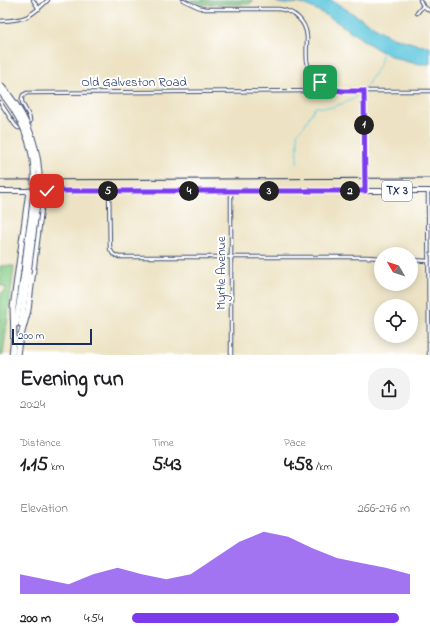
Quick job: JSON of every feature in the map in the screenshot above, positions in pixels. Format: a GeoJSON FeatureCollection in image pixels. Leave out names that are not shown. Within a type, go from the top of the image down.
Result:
{"type":"FeatureCollection","features":[{"type":"Feature","properties":{"kind":"highway"},"geometry":{"type":"LineString","coordinates":[[0,85],[13,101],[24,120],[33,141],[39,174],[38,193],[12,355]]}},
{"type":"Feature","properties":{"kind":"highway"},"geometry":{"type":"LineString","coordinates":[[0,92],[14,110],[24,129],[30,147],[34,168],[34,195],[17,355]]}},
{"type":"Feature","properties":{"kind":"highway"},"geometry":{"type":"LineString","coordinates":[[14,339],[13,308],[29,191]]}},
{"type":"Feature","properties":{"kind":"highway"},"geometry":{"type":"LineString","coordinates":[[19,342],[28,310],[43,191]]}},
{"type":"Feature","properties":{"kind":"highway"},"geometry":{"type":"LineString","coordinates":[[23,237],[31,233],[38,237]]}},
{"type":"Feature","properties":{"kind":"main road","name":"TX 3"},"geometry":{"type":"LineString","coordinates":[[0,191],[429,191]]}},
{"type":"Feature","properties":{"kind":"street"},"geometry":{"type":"LineString","coordinates":[[33,0],[39,9]]}},
{"type":"Feature","properties":{"kind":"street"},"geometry":{"type":"LineString","coordinates":[[0,21],[26,18],[39,9],[48,0]]}},
{"type":"Feature","properties":{"kind":"street"},"geometry":{"type":"LineString","coordinates":[[183,0],[205,9],[284,9],[292,13],[299,18],[304,27],[308,65],[312,73],[320,82],[329,88],[337,90],[364,91],[430,91]]}},
{"type":"Feature","properties":{"kind":"street"},"geometry":{"type":"LineString","coordinates":[[420,0],[430,11]]}},
{"type":"Feature","properties":{"kind":"street"},"geometry":{"type":"LineString","coordinates":[[417,13],[424,6]]}},
{"type":"Feature","properties":{"kind":"street","name":"Old Galveston Road"},"geometry":{"type":"LineString","coordinates":[[0,102],[15,125],[21,128],[28,126],[30,122],[30,116],[21,100],[23,95],[27,93],[305,91],[312,90],[320,82]]}},
{"type":"Feature","properties":{"kind":"street"},"geometry":{"type":"LineString","coordinates":[[364,91],[365,191]]}},
{"type":"Feature","properties":{"kind":"street"},"geometry":{"type":"LineString","coordinates":[[109,191],[110,249],[113,254],[119,257],[374,258]]}},
{"type":"Feature","properties":{"kind":"street","name":"Myrtle Avenue"},"geometry":{"type":"LineString","coordinates":[[231,191],[231,355]]}},
{"type":"Feature","properties":{"kind":"street"},"geometry":{"type":"LineString","coordinates":[[429,191],[429,355]]}},
{"type":"Feature","properties":{"kind":"street"},"geometry":{"type":"LineString","coordinates":[[418,260],[428,261]]}},
{"type":"Feature","properties":{"kind":"green space"},"geometry":{"type":"Polygon","coordinates":[[[190,0],[253,0],[250,4],[200,4],[190,0]]]}},
{"type":"Feature","properties":{"kind":"green space"},"geometry":{"type":"Polygon","coordinates":[[[0,266],[14,266],[3,355],[0,355],[0,294],[5,291],[6,288],[0,285],[0,266]]]}},
{"type":"Feature","properties":{"kind":"water"},"geometry":{"type":"Polygon","coordinates":[[[274,0],[331,0],[389,36],[419,45],[430,46],[430,64],[412,63],[396,58],[367,43],[325,14],[298,3],[281,4],[274,0]]]}},
{"type":"Feature","properties":{"kind":"waterway"},"geometry":{"type":"LineString","coordinates":[[363,90],[380,64],[383,51]]}},
{"type":"Feature","properties":{"kind":"waterway"},"geometry":{"type":"LineString","coordinates":[[297,163],[297,133],[304,126],[315,107],[333,107],[354,99],[360,93]]}},
{"type":"Feature","properties":{"kind":"railway"},"geometry":{"type":"LineString","coordinates":[[0,180],[430,178]]}},
{"type":"Feature","properties":{"kind":"route"},"geometry":{"type":"LineString","coordinates":[[47,191],[365,191],[364,91],[337,90],[329,88],[320,82]]}}]}
